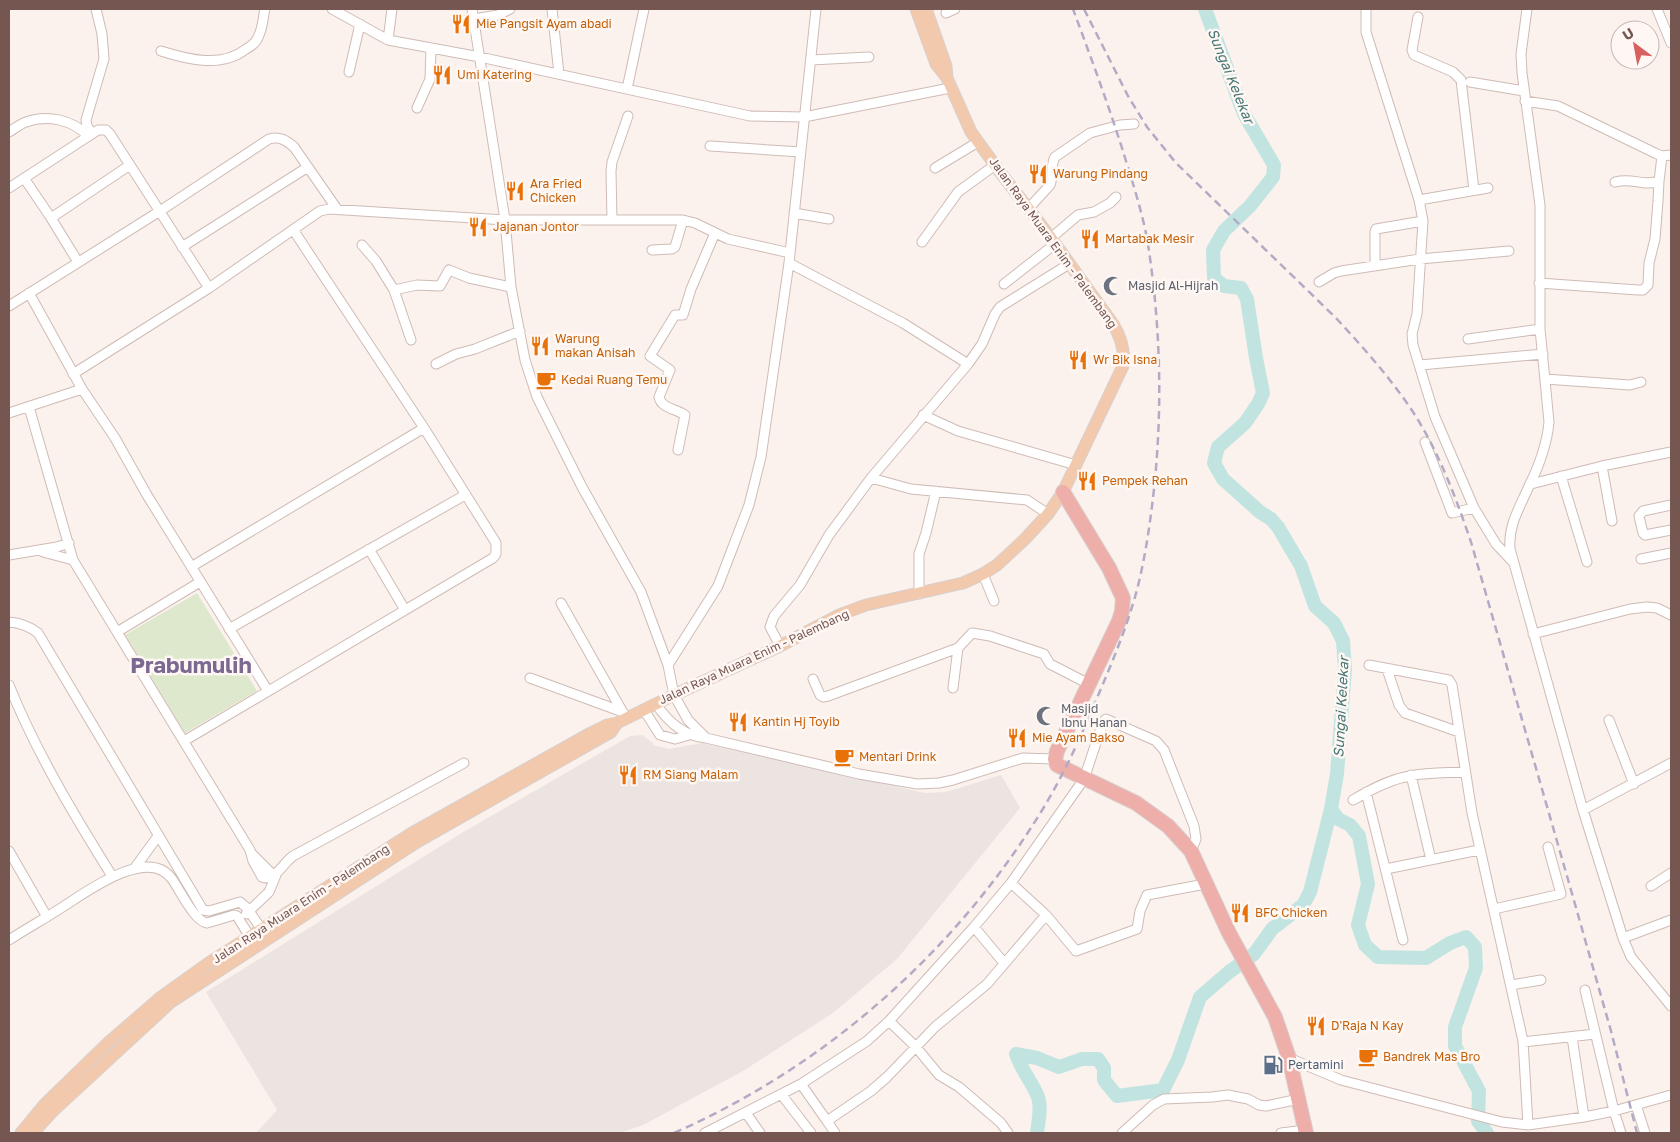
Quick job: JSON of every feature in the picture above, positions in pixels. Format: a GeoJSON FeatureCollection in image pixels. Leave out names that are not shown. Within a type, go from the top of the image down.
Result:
{"type":"FeatureCollection","features":[{"type":"Feature","properties":{"kind":"highway"},"geometry":{"type":"LineString","coordinates":[[1063,492],[1109,568],[1123,598],[1119,620],[1057,751],[1055,759],[1057,765],[1136,803],[1168,826],[1190,850],[1240,954],[1275,1017],[1290,1058],[1305,1131]]}},
{"type":"Feature","properties":{"kind":"main road","name":"Jalan Raya Muara Enim - Palembang"},"geometry":{"type":"LineString","coordinates":[[916,9],[936,64],[949,83]]}},
{"type":"Feature","properties":{"kind":"main road","name":"Jalan Raya Muara Enim - Palembang"},"geometry":{"type":"LineString","coordinates":[[33,1133],[54,1110],[171,1002],[264,934],[417,842],[611,732],[622,718],[644,710],[780,646],[839,615],[866,605],[963,584],[983,574],[1018,546],[1048,514],[1063,492],[1123,366],[1124,358],[1118,333],[1029,208],[978,142],[963,117],[949,83],[944,60],[926,9]]}},
{"type":"Feature","properties":{"kind":"main road","name":"Jalan Raya Muara Enim - Palembang"},"geometry":{"type":"LineString","coordinates":[[21,1133],[45,1104],[109,1042],[154,1003],[210,962],[253,942]]}},
{"type":"Feature","properties":{"kind":"street"},"geometry":{"type":"LineString","coordinates":[[90,135],[86,120],[101,70],[104,50],[96,9]]}},
{"type":"Feature","properties":{"kind":"street"},"geometry":{"type":"LineString","coordinates":[[161,51],[187,59],[226,60],[238,56],[255,43],[259,36],[265,9]]}},
{"type":"Feature","properties":{"kind":"street"},"geometry":{"type":"LineString","coordinates":[[332,9],[388,40],[480,57],[750,116],[804,117],[949,83]]}},
{"type":"Feature","properties":{"kind":"street"},"geometry":{"type":"LineString","coordinates":[[388,40],[392,9]]}},
{"type":"Feature","properties":{"kind":"street"},"geometry":{"type":"LineString","coordinates":[[472,9],[505,220],[511,287],[525,360],[537,397],[582,487],[641,592],[668,665],[674,695],[688,720],[706,738]]}},
{"type":"Feature","properties":{"kind":"street"},"geometry":{"type":"LineString","coordinates":[[474,19],[498,15],[510,9]]}},
{"type":"Feature","properties":{"kind":"street"},"geometry":{"type":"LineString","coordinates":[[552,9],[559,74]]}},
{"type":"Feature","properties":{"kind":"street"},"geometry":{"type":"LineString","coordinates":[[627,89],[644,9]]}},
{"type":"Feature","properties":{"kind":"street"},"geometry":{"type":"LineString","coordinates":[[668,665],[718,586],[749,505],[761,458],[789,258],[816,9]]}},
{"type":"Feature","properties":{"kind":"street"},"geometry":{"type":"LineString","coordinates":[[946,13],[955,9]]}},
{"type":"Feature","properties":{"kind":"street"},"geometry":{"type":"LineString","coordinates":[[1366,9],[1366,32],[1419,200],[1423,221],[1417,314],[1412,334],[1413,345],[1435,417],[1474,508],[1496,544],[1512,561]]}},
{"type":"Feature","properties":{"kind":"street"},"geometry":{"type":"LineString","coordinates":[[1527,9],[1522,54],[1525,96],[1540,205],[1540,329],[1549,422],[1547,437],[1530,484],[1512,523],[1509,538],[1512,561],[1583,810],[1623,938],[1631,957],[1671,1006]]}},
{"type":"Feature","properties":{"kind":"street"},"geometry":{"type":"LineString","coordinates":[[1657,9],[1671,43]]}},
{"type":"Feature","properties":{"kind":"street"},"geometry":{"type":"LineString","coordinates":[[1418,18],[1412,52],[1453,72],[1460,80],[1474,190]]}},
{"type":"Feature","properties":{"kind":"street"},"geometry":{"type":"LineString","coordinates":[[349,72],[360,24]]}},
{"type":"Feature","properties":{"kind":"street"},"geometry":{"type":"LineString","coordinates":[[417,108],[430,79],[431,48]]}},
{"type":"Feature","properties":{"kind":"street"},"geometry":{"type":"LineString","coordinates":[[811,60],[870,57]]}},
{"type":"Feature","properties":{"kind":"street"},"geometry":{"type":"LineString","coordinates":[[1470,82],[1558,106],[1667,155],[1659,181],[1654,239],[1646,288],[1638,290],[1539,283]]}},
{"type":"Feature","properties":{"kind":"street"},"geometry":{"type":"LineString","coordinates":[[612,220],[610,182],[612,162],[628,116]]}},
{"type":"Feature","properties":{"kind":"street"},"geometry":{"type":"LineString","coordinates":[[9,132],[24,122],[43,118],[71,123],[90,135]]}},
{"type":"Feature","properties":{"kind":"street"},"geometry":{"type":"LineString","coordinates":[[1029,208],[1050,185],[1052,181],[1052,162],[1055,157],[1090,133],[1120,125],[1134,124]]}},
{"type":"Feature","properties":{"kind":"street"},"geometry":{"type":"LineString","coordinates":[[9,188],[102,129],[108,132],[209,288]]}},
{"type":"Feature","properties":{"kind":"street"},"geometry":{"type":"LineString","coordinates":[[9,306],[160,211],[269,139],[279,138],[286,140],[294,147],[337,209]]}},
{"type":"Feature","properties":{"kind":"street"},"geometry":{"type":"LineString","coordinates":[[935,168],[978,142]]}},
{"type":"Feature","properties":{"kind":"street"},"geometry":{"type":"LineString","coordinates":[[710,146],[800,152]]}},
{"type":"Feature","properties":{"kind":"street"},"geometry":{"type":"LineString","coordinates":[[51,218],[130,165]]}},
{"type":"Feature","properties":{"kind":"street"},"geometry":{"type":"LineString","coordinates":[[922,242],[958,192],[996,165]]}},
{"type":"Feature","properties":{"kind":"street"},"geometry":{"type":"LineString","coordinates":[[182,246],[308,167]]}},
{"type":"Feature","properties":{"kind":"street"},"geometry":{"type":"LineString","coordinates":[[24,178],[78,262]]}},
{"type":"Feature","properties":{"kind":"street"},"geometry":{"type":"LineString","coordinates":[[1615,182],[1634,180],[1650,184],[1659,181]]}},
{"type":"Feature","properties":{"kind":"street"},"geometry":{"type":"LineString","coordinates":[[1419,200],[1488,188]]}},
{"type":"Feature","properties":{"kind":"street"},"geometry":{"type":"LineString","coordinates":[[1004,284],[1053,241],[1078,215],[1094,212],[1116,197]]}},
{"type":"Feature","properties":{"kind":"street"},"geometry":{"type":"LineString","coordinates":[[73,374],[209,288],[320,212],[329,209],[505,220],[683,220],[695,223],[728,240],[789,258],[903,323],[968,364]]}},
{"type":"Feature","properties":{"kind":"street"},"geometry":{"type":"LineString","coordinates":[[794,213],[828,219]]}},
{"type":"Feature","properties":{"kind":"street"},"geometry":{"type":"LineString","coordinates":[[652,250],[672,249],[675,247],[683,220]]}},
{"type":"Feature","properties":{"kind":"street"},"geometry":{"type":"LineString","coordinates":[[1375,266],[1376,229],[1423,221]]}},
{"type":"Feature","properties":{"kind":"street"},"geometry":{"type":"LineString","coordinates":[[184,741],[493,558],[496,554],[496,543],[424,428],[294,231]]}},
{"type":"Feature","properties":{"kind":"street"},"geometry":{"type":"LineString","coordinates":[[678,450],[685,415],[660,402],[659,397],[670,370],[650,356],[675,315],[683,315],[691,289],[715,233]]}},
{"type":"Feature","properties":{"kind":"street"},"geometry":{"type":"LineString","coordinates":[[362,245],[376,261],[394,290],[411,340]]}},
{"type":"Feature","properties":{"kind":"street"},"geometry":{"type":"LineString","coordinates":[[1319,282],[1341,271],[1420,259],[1509,251]]}},
{"type":"Feature","properties":{"kind":"street"},"geometry":{"type":"LineString","coordinates":[[780,646],[770,627],[774,616],[800,585],[829,535],[871,478],[968,364],[982,344],[1000,307],[1069,264]]}},
{"type":"Feature","properties":{"kind":"street"},"geometry":{"type":"LineString","coordinates":[[394,290],[417,285],[440,286],[449,270],[468,278],[511,287]]}},
{"type":"Feature","properties":{"kind":"street"},"geometry":{"type":"LineString","coordinates":[[29,293],[82,389],[115,438],[191,568],[268,691]]}},
{"type":"Feature","properties":{"kind":"street"},"geometry":{"type":"LineString","coordinates":[[1468,339],[1540,329]]}},
{"type":"Feature","properties":{"kind":"street"},"geometry":{"type":"LineString","coordinates":[[436,364],[456,354],[480,348],[520,330]]}},
{"type":"Feature","properties":{"kind":"street"},"geometry":{"type":"LineString","coordinates":[[1420,365],[1543,354]]}},
{"type":"Feature","properties":{"kind":"street"},"geometry":{"type":"LineString","coordinates":[[1545,379],[1630,385],[1641,382]]}},
{"type":"Feature","properties":{"kind":"street"},"geometry":{"type":"LineString","coordinates":[[9,413],[82,389]]}},
{"type":"Feature","properties":{"kind":"street"},"geometry":{"type":"LineString","coordinates":[[29,406],[73,560],[252,854],[275,875]]}},
{"type":"Feature","properties":{"kind":"street"},"geometry":{"type":"LineString","coordinates":[[923,415],[958,431],[1076,465]]}},
{"type":"Feature","properties":{"kind":"street"},"geometry":{"type":"LineString","coordinates":[[191,568],[424,428]]}},
{"type":"Feature","properties":{"kind":"street"},"geometry":{"type":"LineString","coordinates":[[1426,442],[1452,513],[1474,508]]}},
{"type":"Feature","properties":{"kind":"street"},"geometry":{"type":"LineString","coordinates":[[1530,484],[1602,466],[1671,452]]}},
{"type":"Feature","properties":{"kind":"street"},"geometry":{"type":"LineString","coordinates":[[1602,466],[1612,521]]}},
{"type":"Feature","properties":{"kind":"street"},"geometry":{"type":"LineString","coordinates":[[1561,476],[1587,562]]}},
{"type":"Feature","properties":{"kind":"street"},"geometry":{"type":"LineString","coordinates":[[871,478],[911,489],[1027,500],[1048,514]]}},
{"type":"Feature","properties":{"kind":"street"},"geometry":{"type":"LineString","coordinates":[[919,594],[919,554],[936,491]]}},
{"type":"Feature","properties":{"kind":"street"},"geometry":{"type":"LineString","coordinates":[[230,629],[465,494]]}},
{"type":"Feature","properties":{"kind":"street"},"geometry":{"type":"LineString","coordinates":[[1671,505],[1643,511],[1639,516],[1645,535],[1671,530]]}},
{"type":"Feature","properties":{"kind":"street"},"geometry":{"type":"LineString","coordinates":[[9,555],[69,543]]}},
{"type":"Feature","properties":{"kind":"street"},"geometry":{"type":"LineString","coordinates":[[369,549],[405,610]]}},
{"type":"Feature","properties":{"kind":"street"},"geometry":{"type":"LineString","coordinates":[[36,551],[73,560]]}},
{"type":"Feature","properties":{"kind":"street"},"geometry":{"type":"LineString","coordinates":[[1641,559],[1671,553]]}},
{"type":"Feature","properties":{"kind":"street"},"geometry":{"type":"LineString","coordinates":[[983,574],[994,601]]}},
{"type":"Feature","properties":{"kind":"street"},"geometry":{"type":"LineString","coordinates":[[117,632],[200,582]]}},
{"type":"Feature","properties":{"kind":"street"},"geometry":{"type":"LineString","coordinates":[[561,602],[622,718]]}},
{"type":"Feature","properties":{"kind":"street"},"geometry":{"type":"LineString","coordinates":[[1533,634],[1647,606],[1657,608],[1671,615]]}},
{"type":"Feature","properties":{"kind":"street"},"geometry":{"type":"LineString","coordinates":[[9,622],[31,628],[38,634],[203,910],[209,911],[240,902],[250,911],[264,934]]}},
{"type":"Feature","properties":{"kind":"street"},"geometry":{"type":"LineString","coordinates":[[813,679],[820,696],[823,697],[958,648],[972,633],[990,636],[1044,654],[1050,664],[1089,684]]}},
{"type":"Feature","properties":{"kind":"street"},"geometry":{"type":"LineString","coordinates":[[953,688],[958,648]]}},
{"type":"Feature","properties":{"kind":"street"},"geometry":{"type":"LineString","coordinates":[[1370,666],[1449,680],[1454,690],[1465,772],[1479,850],[1523,1042],[1528,1125]]}},
{"type":"Feature","properties":{"kind":"street"},"geometry":{"type":"LineString","coordinates":[[1387,669],[1402,710],[1408,715],[1459,732]]}},
{"type":"Feature","properties":{"kind":"street"},"geometry":{"type":"LineString","coordinates":[[530,678],[622,718]]}},
{"type":"Feature","properties":{"kind":"street"},"geometry":{"type":"LineString","coordinates":[[9,685],[34,742],[112,876]]}},
{"type":"Feature","properties":{"kind":"street"},"geometry":{"type":"LineString","coordinates":[[656,704],[670,722],[689,735],[858,774],[916,784],[953,780],[1023,758],[1055,759]]}},
{"type":"Feature","properties":{"kind":"street"},"geometry":{"type":"LineString","coordinates":[[644,710],[660,735],[675,739],[689,735]]}},
{"type":"Feature","properties":{"kind":"street"},"geometry":{"type":"LineString","coordinates":[[705,1133],[801,1084],[867,1041],[889,1021],[974,927],[1010,883],[1084,779],[1103,722],[1106,719],[1156,741],[1164,750],[1194,826],[1196,839],[1190,850]]}},
{"type":"Feature","properties":{"kind":"street"},"geometry":{"type":"LineString","coordinates":[[1608,720],[1634,784]]}},
{"type":"Feature","properties":{"kind":"street"},"geometry":{"type":"LineString","coordinates":[[239,918],[250,911],[268,892],[275,875],[292,856],[464,763]]}},
{"type":"Feature","properties":{"kind":"street"},"geometry":{"type":"LineString","coordinates":[[1583,810],[1671,763]]}},
{"type":"Feature","properties":{"kind":"street"},"geometry":{"type":"LineString","coordinates":[[1353,800],[1366,792],[1411,775],[1465,772]]}},
{"type":"Feature","properties":{"kind":"street"},"geometry":{"type":"LineString","coordinates":[[1411,775],[1431,860]]}},
{"type":"Feature","properties":{"kind":"street"},"geometry":{"type":"LineString","coordinates":[[1366,792],[1403,940]]}},
{"type":"Feature","properties":{"kind":"street"},"geometry":{"type":"LineString","coordinates":[[134,869],[158,836]]}},
{"type":"Feature","properties":{"kind":"street"},"geometry":{"type":"LineString","coordinates":[[1494,909],[1560,894],[1548,847]]}},
{"type":"Feature","properties":{"kind":"street"},"geometry":{"type":"LineString","coordinates":[[1386,869],[1479,850]]}},
{"type":"Feature","properties":{"kind":"street"},"geometry":{"type":"LineString","coordinates":[[9,851],[47,917]]}},
{"type":"Feature","properties":{"kind":"street"},"geometry":{"type":"LineString","coordinates":[[9,940],[112,876],[134,869],[152,867],[165,871],[172,878],[198,919],[203,922],[214,922],[234,915],[239,918],[253,942]]}},
{"type":"Feature","properties":{"kind":"street"},"geometry":{"type":"LineString","coordinates":[[1651,886],[1671,873]]}},
{"type":"Feature","properties":{"kind":"street"},"geometry":{"type":"LineString","coordinates":[[1010,883],[1046,915],[1076,952],[1137,928],[1140,911],[1147,895],[1205,884]]}},
{"type":"Feature","properties":{"kind":"street"},"geometry":{"type":"LineString","coordinates":[[827,1121],[871,1091],[935,1027],[987,984],[1046,915]]}},
{"type":"Feature","properties":{"kind":"street"},"geometry":{"type":"LineString","coordinates":[[1623,938],[1671,920]]}},
{"type":"Feature","properties":{"kind":"street"},"geometry":{"type":"LineString","coordinates":[[974,927],[1004,962]]}},
{"type":"Feature","properties":{"kind":"street"},"geometry":{"type":"LineString","coordinates":[[1511,985],[1541,980]]}},
{"type":"Feature","properties":{"kind":"street"},"geometry":{"type":"LineString","coordinates":[[1585,990],[1621,1133]]}},
{"type":"Feature","properties":{"kind":"street"},"geometry":{"type":"LineString","coordinates":[[889,1021],[916,1047],[939,1075],[959,1087],[1001,1123],[1008,1133]]}},
{"type":"Feature","properties":{"kind":"street"},"geometry":{"type":"LineString","coordinates":[[1523,1042],[1595,1034]]}},
{"type":"Feature","properties":{"kind":"street"},"geometry":{"type":"LineString","coordinates":[[1572,1037],[1584,1117]]}},
{"type":"Feature","properties":{"kind":"street"},"geometry":{"type":"LineString","coordinates":[[1290,1058],[1341,1080],[1490,1119],[1528,1125],[1614,1111],[1671,1095]]}},
{"type":"Feature","properties":{"kind":"street"},"geometry":{"type":"LineString","coordinates":[[801,1084],[835,1133]]}},
{"type":"Feature","properties":{"kind":"street"},"geometry":{"type":"LineString","coordinates":[[781,1094],[811,1133]]}},
{"type":"Feature","properties":{"kind":"street"},"geometry":{"type":"LineString","coordinates":[[1122,1133],[1153,1105],[1164,1100],[1228,1095],[1248,1099],[1259,1105],[1266,1106],[1299,1099]]}},
{"type":"Feature","properties":{"kind":"street"},"geometry":{"type":"LineString","coordinates":[[1636,1105],[1644,1133]]}},
{"type":"Feature","properties":{"kind":"street"},"geometry":{"type":"LineString","coordinates":[[746,1113],[760,1133]]}},
{"type":"Feature","properties":{"kind":"street"},"geometry":{"type":"LineString","coordinates":[[1281,1133],[1305,1131]]}},
{"type":"Feature","properties":{"kind":"shaded area"},"geometry":{"type":"Polygon","coordinates":[[[642,735],[653,745],[669,749],[702,743],[925,793],[946,792],[1001,775],[1020,808],[897,959],[833,1013],[743,1071],[643,1125],[620,1133],[256,1133],[277,1110],[206,992],[460,834],[630,736],[642,735]]]}},
{"type":"Feature","properties":{"kind":"green space"},"geometry":{"type":"Polygon","coordinates":[[[197,593],[257,691],[185,733],[125,635],[197,593]]]}},
{"type":"Feature","properties":{"kind":"waterway","name":"Sungai Kelekar"},"geometry":{"type":"LineString","coordinates":[[1037,1133],[1040,1110],[1039,1101],[1016,1054],[1037,1058],[1059,1067],[1082,1059],[1098,1059],[1104,1068],[1104,1080],[1117,1096],[1163,1090],[1178,1060],[1200,997],[1254,954],[1272,929],[1303,905],[1310,892],[1331,809],[1337,774],[1345,669],[1343,641],[1334,623],[1315,606],[1301,566],[1278,527],[1223,479],[1214,463],[1218,447],[1245,423],[1263,393],[1247,299],[1241,288],[1224,286],[1214,278],[1213,250],[1224,231],[1250,206],[1273,177],[1274,165],[1244,114],[1205,9]]}},
{"type":"Feature","properties":{"kind":"waterway"},"geometry":{"type":"LineString","coordinates":[[1331,809],[1338,819],[1350,825],[1359,836],[1368,884],[1358,925],[1365,945],[1378,957],[1426,958],[1450,943],[1466,937],[1475,947],[1476,968],[1455,1027],[1455,1046],[1479,1091],[1478,1121],[1487,1133]]}},
{"type":"Feature","properties":{"kind":"railway"},"geometry":{"type":"LineString","coordinates":[[674,1133],[730,1106],[783,1074],[834,1039],[882,1000],[927,958],[968,912],[1006,864],[1041,812],[1057,784],[1085,727],[1127,623],[1144,560],[1156,466],[1159,401],[1158,336],[1152,271],[1139,204],[1122,148],[1073,9]]}},
{"type":"Feature","properties":{"kind":"railway"},"geometry":{"type":"LineString","coordinates":[[1084,9],[1128,96],[1147,127],[1176,163],[1335,317],[1364,349],[1409,406],[1437,455],[1452,489],[1471,542],[1611,1031],[1637,1133]]}},
{"type":"Feature","properties":{"kind":"place","name":"Mie Pangsit Ayam abadi"},"geometry":{"type":"Point","coordinates":[461,24]}},
{"type":"Feature","properties":{"kind":"place","name":"Umi Katering"},"geometry":{"type":"Point","coordinates":[442,75]}},
{"type":"Feature","properties":{"kind":"place","name":"Warung Pindang"},"geometry":{"type":"Point","coordinates":[1038,174]}},
{"type":"Feature","properties":{"kind":"place","name":"Ara Fried Chicken"},"geometry":{"type":"Point","coordinates":[515,191]}},
{"type":"Feature","properties":{"kind":"place","name":"Jajanan Jontor"},"geometry":{"type":"Point","coordinates":[478,227]}},
{"type":"Feature","properties":{"kind":"place","name":"Martabak Mesir"},"geometry":{"type":"Point","coordinates":[1090,239]}},
{"type":"Feature","properties":{"kind":"place","name":"Masjid Al-Hijrah"},"geometry":{"type":"Point","coordinates":[1113,286]}},
{"type":"Feature","properties":{"kind":"place","name":"Warung makan Anisah"},"geometry":{"type":"Point","coordinates":[540,346]}},
{"type":"Feature","properties":{"kind":"place","name":"Wr Bik Isna"},"geometry":{"type":"Point","coordinates":[1078,360]}},
{"type":"Feature","properties":{"kind":"place","name":"Kedai Ruang Temu"},"geometry":{"type":"Point","coordinates":[546,380]}},
{"type":"Feature","properties":{"kind":"place","name":"Pempek Rehan"},"geometry":{"type":"Point","coordinates":[1087,481]}},
{"type":"Feature","properties":{"kind":"place","name":"Masjid Ibnu Hanan"},"geometry":{"type":"Point","coordinates":[1046,716]}},
{"type":"Feature","properties":{"kind":"place","name":"Kantin Hj Toyib"},"geometry":{"type":"Point","coordinates":[738,722]}},
{"type":"Feature","properties":{"kind":"place","name":"Mie Ayam Bakso"},"geometry":{"type":"Point","coordinates":[1017,738]}},
{"type":"Feature","properties":{"kind":"place","name":"Mentari Drink"},"geometry":{"type":"Point","coordinates":[844,757]}},
{"type":"Feature","properties":{"kind":"place","name":"RM Siang Malam"},"geometry":{"type":"Point","coordinates":[628,775]}},
{"type":"Feature","properties":{"kind":"place","name":"BFC Chicken"},"geometry":{"type":"Point","coordinates":[1240,913]}},
{"type":"Feature","properties":{"kind":"place","name":"D'Raja N Kay"},"geometry":{"type":"Point","coordinates":[1316,1026]}},
{"type":"Feature","properties":{"kind":"place","name":"Bandrek Mas Bro"},"geometry":{"type":"Point","coordinates":[1368,1057]}},
{"type":"Feature","properties":{"kind":"place","name":"Pertamini"},"geometry":{"type":"Point","coordinates":[1273,1065]}},
{"type":"Feature","properties":{"kind":"district","name":"Prabumulih"},"geometry":{"type":"Point","coordinates":[191,665]}}]}
